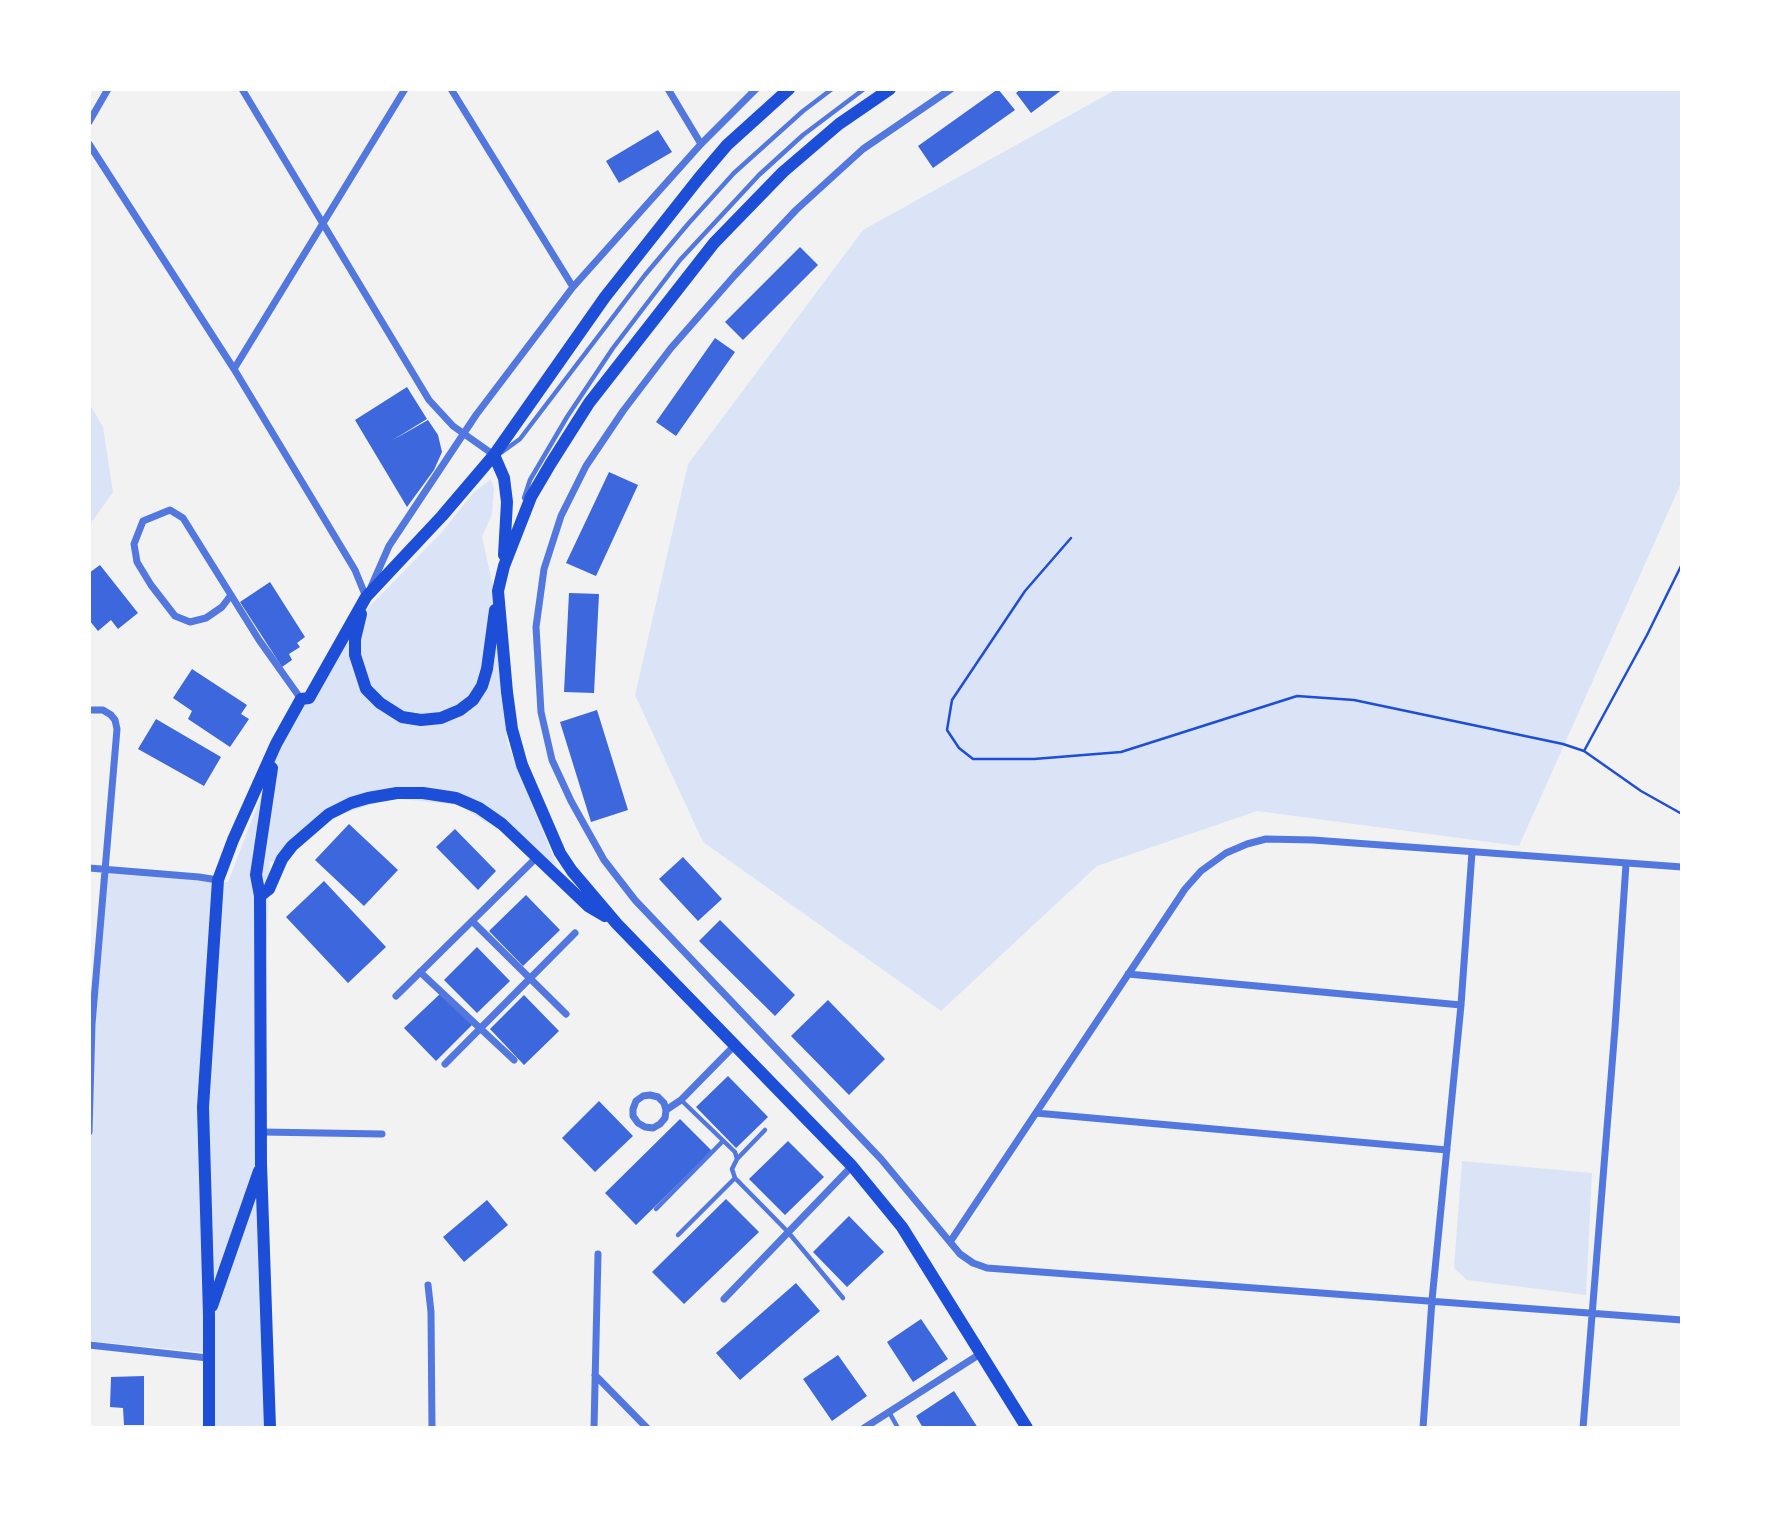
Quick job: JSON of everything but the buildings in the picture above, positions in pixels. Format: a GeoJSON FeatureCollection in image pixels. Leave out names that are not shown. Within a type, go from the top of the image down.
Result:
{"type":"FeatureCollection","features":[{"type":"Feature","properties":{"kind":"main road"},"geometry":{"type":"LineString","coordinates":[[209,1428],[209,1315],[203,1107],[218,880],[233,840],[276,744],[301,699],[309,698],[366,597],[494,456],[605,297],[699,178],[727,145],[789,89]]}},
{"type":"Feature","properties":{"kind":"main road"},"geometry":{"type":"LineString","coordinates":[[366,597],[355,639],[358,670],[366,689],[380,704],[402,717],[421,720],[441,718],[460,710],[473,700],[482,686],[504,566],[531,497],[589,403],[714,243],[783,172],[839,124],[890,89]]}},
{"type":"Feature","properties":{"kind":"main road"},"geometry":{"type":"LineString","coordinates":[[494,456],[505,478],[507,502],[504,566]]}},
{"type":"Feature","properties":{"kind":"main road"},"geometry":{"type":"LineString","coordinates":[[498,591],[512,729],[522,765],[561,853],[617,924],[852,1166],[902,1227],[1027,1428]]}},
{"type":"Feature","properties":{"kind":"main road"},"geometry":{"type":"LineString","coordinates":[[270,1428],[261,1164],[260,896],[257,875],[276,744]]}},
{"type":"Feature","properties":{"kind":"main road"},"geometry":{"type":"LineString","coordinates":[[260,896],[269,889],[282,859],[292,846],[319,820],[351,803],[397,793],[423,793],[456,798],[479,808],[502,824],[588,906],[617,924]]}},
{"type":"Feature","properties":{"kind":"main road"},"geometry":{"type":"LineString","coordinates":[[209,1315],[261,1164]]}},
{"type":"Feature","properties":{"kind":"street"},"geometry":{"type":"LineString","coordinates":[[89,122],[108,89]]}},
{"type":"Feature","properties":{"kind":"street"},"geometry":{"type":"LineString","coordinates":[[242,89],[429,400],[453,426],[494,456]]}},
{"type":"Feature","properties":{"kind":"street"},"geometry":{"type":"LineString","coordinates":[[234,369],[405,89]]}},
{"type":"Feature","properties":{"kind":"street"},"geometry":{"type":"LineString","coordinates":[[451,89],[573,287]]}},
{"type":"Feature","properties":{"kind":"street"},"geometry":{"type":"LineString","coordinates":[[668,89],[701,144]]}},
{"type":"Feature","properties":{"kind":"street"},"geometry":{"type":"LineString","coordinates":[[366,597],[389,546],[465,433],[573,287],[701,144],[757,89]]}},
{"type":"Feature","properties":{"kind":"street"},"geometry":{"type":"LineString","coordinates":[[951,89],[863,149],[796,210],[671,348],[623,411],[586,466],[561,516],[544,569],[536,627],[541,712],[552,760],[604,860],[635,900],[881,1159],[950,1242],[967,1258],[987,1268],[1682,1320]]}},
{"type":"Feature","properties":{"kind":"street"},"geometry":{"type":"LineString","coordinates":[[89,144],[234,369],[355,570],[366,597]]}},
{"type":"Feature","properties":{"kind":"street"},"geometry":{"type":"LineString","coordinates":[[231,595],[222,607],[206,618],[190,622],[175,616],[151,586],[137,562],[134,544],[143,521],[170,510],[183,518],[301,699]]}},
{"type":"Feature","properties":{"kind":"street"},"geometry":{"type":"LineString","coordinates":[[89,710],[103,710],[115,720],[117,729],[91,1024],[89,1132]]}},
{"type":"Feature","properties":{"kind":"street"},"geometry":{"type":"LineString","coordinates":[[950,1242],[1185,888],[1201,871],[1226,853],[1266,839],[1313,840],[1682,867]]}},
{"type":"Feature","properties":{"kind":"street"},"geometry":{"type":"LineString","coordinates":[[1423,1428],[1472,852]]}},
{"type":"Feature","properties":{"kind":"street"},"geometry":{"type":"LineString","coordinates":[[396,996],[536,858]]}},
{"type":"Feature","properties":{"kind":"street"},"geometry":{"type":"LineString","coordinates":[[1583,1428],[1626,864]]}},
{"type":"Feature","properties":{"kind":"street"},"geometry":{"type":"LineString","coordinates":[[89,869],[218,880]]}},
{"type":"Feature","properties":{"kind":"street"},"geometry":{"type":"LineString","coordinates":[[472,921],[566,1014]]}},
{"type":"Feature","properties":{"kind":"street"},"geometry":{"type":"LineString","coordinates":[[445,1064],[575,933]]}},
{"type":"Feature","properties":{"kind":"street"},"geometry":{"type":"LineString","coordinates":[[420,972],[514,1060]]}},
{"type":"Feature","properties":{"kind":"street"},"geometry":{"type":"LineString","coordinates":[[1128,974],[1461,1005]]}},
{"type":"Feature","properties":{"kind":"street"},"geometry":{"type":"LineString","coordinates":[[666,1110],[658,1097],[643,1096],[636,1101],[633,1116],[645,1127],[653,1128],[660,1124],[665,1118],[666,1110],[681,1100],[736,1045]]}},
{"type":"Feature","properties":{"kind":"street"},"geometry":{"type":"LineString","coordinates":[[1036,1113],[1447,1150]]}},
{"type":"Feature","properties":{"kind":"street"},"geometry":{"type":"LineString","coordinates":[[262,1132],[383,1134]]}},
{"type":"Feature","properties":{"kind":"street"},"geometry":{"type":"LineString","coordinates":[[724,1299],[852,1166]]}},
{"type":"Feature","properties":{"kind":"street"},"geometry":{"type":"LineString","coordinates":[[594,1428],[598,1255]]}},
{"type":"Feature","properties":{"kind":"street"},"geometry":{"type":"LineString","coordinates":[[428,1285],[431,1312],[432,1428]]}},
{"type":"Feature","properties":{"kind":"street"},"geometry":{"type":"LineString","coordinates":[[89,1345],[208,1358]]}},
{"type":"Feature","properties":{"kind":"street"},"geometry":{"type":"LineString","coordinates":[[864,1428],[980,1354]]}},
{"type":"Feature","properties":{"kind":"street"},"geometry":{"type":"LineString","coordinates":[[595,1376],[647,1428]]}},
{"type":"Feature","properties":{"kind":"lane"},"geometry":{"type":"LineString","coordinates":[[494,456],[520,439],[645,275],[734,173],[803,111],[832,89]]}},
{"type":"Feature","properties":{"kind":"lane"},"geometry":{"type":"LineString","coordinates":[[504,566],[530,480],[567,417],[613,348],[680,260],[758,175],[803,135],[864,89]]}},
{"type":"Feature","properties":{"kind":"lane"},"geometry":{"type":"LineString","coordinates":[[681,1100],[737,1158]]}},
{"type":"Feature","properties":{"kind":"lane"},"geometry":{"type":"LineString","coordinates":[[765,1130],[737,1158],[732,1169],[734,1178],[788,1232],[843,1298]]}},
{"type":"Feature","properties":{"kind":"lane"},"geometry":{"type":"LineString","coordinates":[[656,1209],[723,1141]]}},
{"type":"Feature","properties":{"kind":"lane"},"geometry":{"type":"LineString","coordinates":[[678,1235],[734,1178]]}},
{"type":"Feature","properties":{"kind":"lane"},"geometry":{"type":"LineString","coordinates":[[889,1412],[898,1428]]}},
{"type":"Feature","properties":{"kind":"path"},"geometry":{"type":"LineString","coordinates":[[1071,538],[1025,591],[952,700],[947,730],[959,748],[973,759],[1034,759],[1121,752],[1297,696],[1354,700],[1563,744],[1584,751],[1641,791],[1682,814]]}},
{"type":"Feature","properties":{"kind":"path"},"geometry":{"type":"LineString","coordinates":[[1584,751],[1682,564]]}},
{"type":"Feature","properties":{"kind":"shaded area"},"geometry":{"type":"Polygon","coordinates":[[[1117,89],[1682,89],[1682,481],[1519,846],[1257,811],[1097,866],[941,1011],[703,842],[635,695],[688,464],[863,230],[1117,89]]]}},
{"type":"Feature","properties":{"kind":"shaded area"},"geometry":{"type":"Polygon","coordinates":[[[89,403],[103,427],[113,492],[89,526],[89,403]]]}},
{"type":"Feature","properties":{"kind":"shaded area"},"geometry":{"type":"Polygon","coordinates":[[[491,479],[494,488],[492,514],[482,537],[495,595],[507,742],[557,866],[459,805],[390,798],[327,819],[283,861],[270,862],[259,1134],[267,1428],[212,1428],[210,1353],[89,1341],[89,1132],[103,871],[228,882],[281,744],[345,635],[442,532],[473,493],[491,479]]]}},
{"type":"Feature","properties":{"kind":"shaded area"},"geometry":{"type":"Polygon","coordinates":[[[1462,1161],[1592,1173],[1586,1295],[1467,1280],[1454,1268],[1462,1161]]]}}]}
